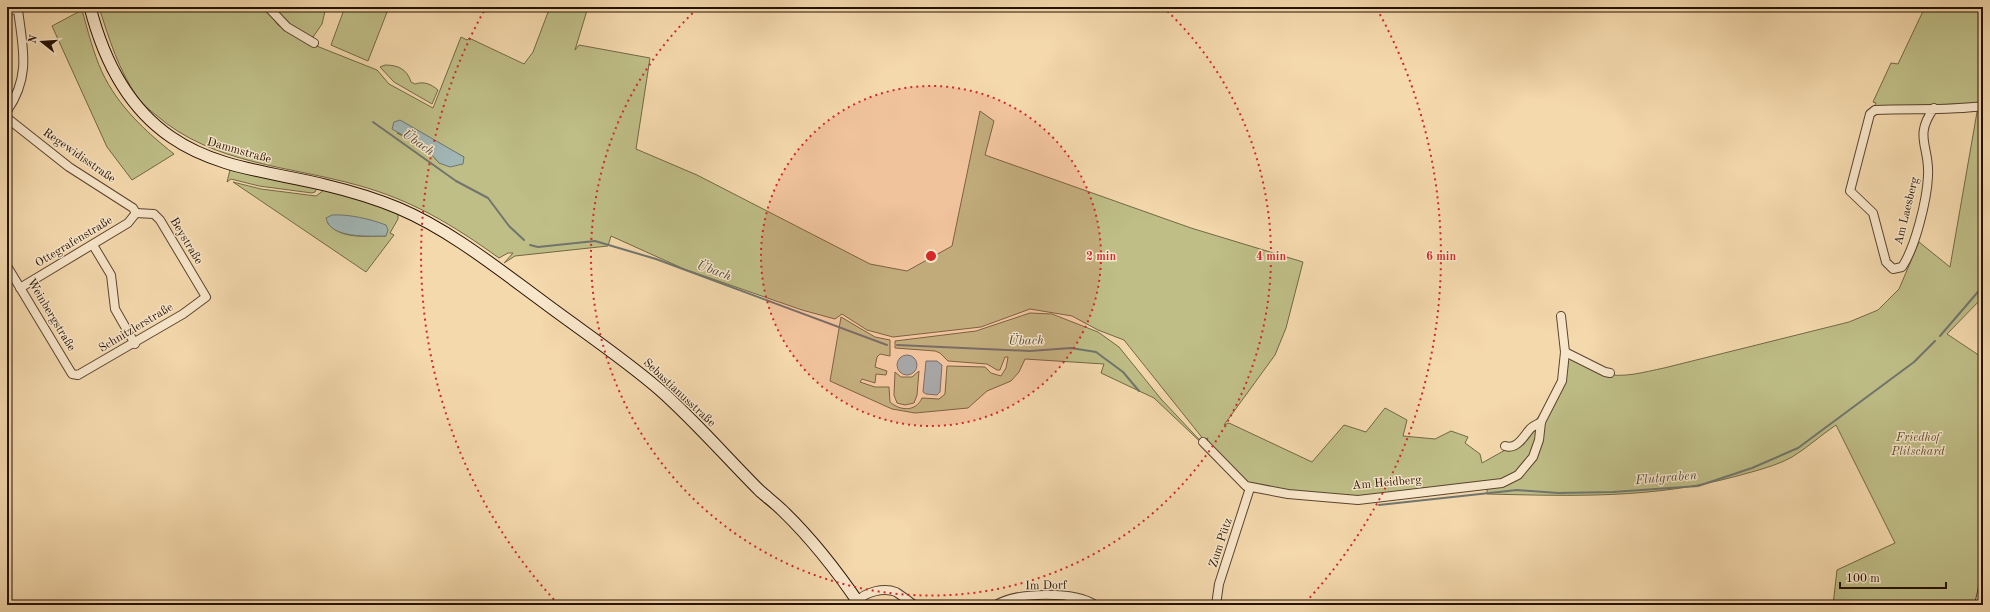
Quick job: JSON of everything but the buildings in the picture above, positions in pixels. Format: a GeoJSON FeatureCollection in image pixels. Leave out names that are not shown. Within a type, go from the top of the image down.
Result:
{"type":"FeatureCollection","features":[{"type":"Feature","properties":{"kind":"street","name":"Dammstraße"},"geometry":{"type":"LineString","coordinates":[[90,7],[100,42],[123,88],[148,119],[172,138],[205,156],[226,163],[327,185],[381,201],[416,216],[448,235]]}},
{"type":"Feature","properties":{"kind":"street"},"geometry":{"type":"LineString","coordinates":[[268,7],[287,27],[314,43]]}},
{"type":"Feature","properties":{"kind":"street"},"geometry":{"type":"LineString","coordinates":[[7,11],[21,8],[25,57],[24,75],[19,91],[7,111]]}},
{"type":"Feature","properties":{"kind":"street","name":"Am Laesberg"},"geometry":{"type":"LineString","coordinates":[[1934,108],[1926,118],[1922,132],[1928,164],[1928,176],[1914,242],[1902,267],[1893,269],[1886,262],[1873,213],[1850,191],[1870,114],[1875,110],[1934,108],[1954,109],[1983,106]]}},
{"type":"Feature","properties":{"kind":"street","name":"Regewidisstraße"},"geometry":{"type":"LineString","coordinates":[[7,118],[69,167],[133,208],[136,213]]}},
{"type":"Feature","properties":{"kind":"street","name":"Ottegrafenstraße"},"geometry":{"type":"LineString","coordinates":[[20,288],[128,223],[136,213]]}},
{"type":"Feature","properties":{"kind":"street","name":"Beystraße"},"geometry":{"type":"LineString","coordinates":[[136,213],[154,214],[160,220],[206,297]]}},
{"type":"Feature","properties":{"kind":"street","name":"Sebastianusstraße"},"geometry":{"type":"LineString","coordinates":[[448,235],[511,278],[605,347],[662,392],[794,522],[821,551],[859,603]]}},
{"type":"Feature","properties":{"kind":"street"},"geometry":{"type":"LineString","coordinates":[[93,245],[111,275],[115,310],[135,344]]}},
{"type":"Feature","properties":{"kind":"street","name":"Weinbergstraße"},"geometry":{"type":"LineString","coordinates":[[7,266],[72,374],[75,375]]}},
{"type":"Feature","properties":{"kind":"street","name":"Schnitzlerstraße"},"geometry":{"type":"LineString","coordinates":[[75,375],[82,374],[135,344],[190,310],[206,297]]}},
{"type":"Feature","properties":{"kind":"street"},"geometry":{"type":"LineString","coordinates":[[1505,446],[1508,447],[1518,443],[1531,428],[1541,422],[1562,381],[1565,352],[1561,316]]}},
{"type":"Feature","properties":{"kind":"street"},"geometry":{"type":"LineString","coordinates":[[1565,352],[1605,372],[1610,373]]}},
{"type":"Feature","properties":{"kind":"street","name":"Am Heidberg"},"geometry":{"type":"LineString","coordinates":[[1250,488],[1358,500],[1502,483],[1518,476],[1529,463],[1539,440],[1541,422]]}},
{"type":"Feature","properties":{"kind":"street"},"geometry":{"type":"LineString","coordinates":[[1203,442],[1239,480],[1250,488]]}},
{"type":"Feature","properties":{"kind":"street","name":"Zum Pütz"},"geometry":{"type":"LineString","coordinates":[[1216,605],[1219,584],[1250,488]]}},
{"type":"Feature","properties":{"kind":"street"},"geometry":{"type":"LineString","coordinates":[[1979,605],[1983,588]]}},
{"type":"Feature","properties":{"kind":"street"},"geometry":{"type":"LineString","coordinates":[[859,603],[862,596],[868,593],[895,591],[914,605]]}},
{"type":"Feature","properties":{"kind":"street","name":"Im Dorf"},"geometry":{"type":"LineString","coordinates":[[996,605],[1020,598],[1049,596],[1082,599],[1095,605]]}},
{"type":"Feature","properties":{"kind":"green space","name":"Friedhof Plitschard"},"geometry":{"type":"Polygon","coordinates":[[[99,7],[153,7],[156,12],[165,7],[185,7],[184,9],[190,12],[191,7],[264,7],[278,25],[304,41],[377,70],[389,84],[433,108],[461,37],[467,40],[469,38],[524,64],[533,52],[550,7],[588,7],[575,50],[579,45],[650,58],[636,149],[697,175],[870,264],[907,271],[952,246],[980,111],[994,121],[985,155],[1191,228],[1303,262],[1286,328],[1275,355],[1224,425],[1229,423],[1312,462],[1344,425],[1366,432],[1385,408],[1407,420],[1403,436],[1435,439],[1451,431],[1468,437],[1465,443],[1480,454],[1482,463],[1523,440],[1549,401],[1557,400],[1563,387],[1567,353],[1589,367],[1602,373],[1610,375],[1633,374],[1664,368],[1849,322],[1878,310],[1899,289],[1919,242],[1950,267],[1977,112],[1982,111],[1983,103],[1983,297],[1947,334],[1983,358],[1983,573],[1975,605],[1833,605],[1837,570],[1895,543],[1836,425],[1792,457],[1772,466],[1737,476],[1675,489],[1582,495],[1487,494],[1487,485],[1351,501],[1250,485],[1206,444],[1208,438],[1204,440],[1124,340],[1098,330],[1072,316],[1030,309],[981,327],[893,337],[867,330],[842,314],[835,319],[802,310],[684,269],[611,236],[608,246],[515,256],[504,263],[513,253],[508,253],[499,258],[448,224],[396,198],[357,185],[226,154],[201,144],[178,131],[142,103],[131,88],[120,66],[99,7]],[[397,133],[426,148],[439,163],[464,157],[397,133]]]}},
{"type":"Feature","properties":{"kind":"green space"},"geometry":{"type":"Polygon","coordinates":[[[270,7],[326,7],[322,24],[313,37],[300,34],[270,7]]]}},
{"type":"Feature","properties":{"kind":"green space"},"geometry":{"type":"Polygon","coordinates":[[[345,7],[389,7],[368,61],[331,45],[345,7]]]}},
{"type":"Feature","properties":{"kind":"green space"},"geometry":{"type":"Polygon","coordinates":[[[1925,7],[1983,7],[1983,103],[1874,107],[1876,103],[1873,102],[1891,63],[1898,64],[1925,7]]]}},
{"type":"Feature","properties":{"kind":"green space"},"geometry":{"type":"Polygon","coordinates":[[[82,10],[96,57],[108,84],[133,117],[174,154],[132,180],[107,147],[52,26],[82,10]]]}},
{"type":"Feature","properties":{"kind":"green space"},"geometry":{"type":"Polygon","coordinates":[[[385,65],[398,67],[407,74],[411,82],[415,84],[427,84],[438,90],[432,104],[394,82],[380,67],[385,65]]]}},
{"type":"Feature","properties":{"kind":"green space"},"geometry":{"type":"Polygon","coordinates":[[[230,170],[317,188],[315,192],[312,193],[259,186],[231,179],[227,182],[230,170]]]}},
{"type":"Feature","properties":{"kind":"green space"},"geometry":{"type":"Polygon","coordinates":[[[233,182],[261,189],[316,196],[324,190],[366,201],[398,213],[398,219],[390,233],[394,235],[366,272],[233,182]],[[327,222],[332,228],[339,232],[354,236],[386,236],[327,222]]]}},
{"type":"Feature","properties":{"kind":"green space"},"geometry":{"type":"Polygon","coordinates":[[[1030,313],[1052,314],[1098,332],[1119,347],[1161,399],[1210,451],[1154,398],[1101,373],[1104,364],[1025,359],[1019,372],[1011,381],[987,391],[968,408],[915,413],[892,409],[830,381],[841,317],[875,337],[890,340],[890,356],[880,354],[877,357],[875,367],[887,371],[886,375],[876,374],[875,383],[862,379],[860,382],[875,387],[889,387],[890,402],[898,407],[908,409],[916,406],[922,398],[939,399],[945,394],[947,366],[985,367],[991,373],[1001,376],[1006,368],[1008,357],[1005,357],[1000,370],[997,370],[987,364],[948,361],[940,353],[935,351],[895,348],[895,341],[976,331],[1030,313]]]}},
{"type":"Feature","properties":{"kind":"green space"},"geometry":{"type":"Polygon","coordinates":[[[919,371],[917,395],[914,403],[905,405],[897,403],[894,395],[895,372],[901,377],[912,377],[919,371]]]}},
{"type":"Feature","properties":{"kind":"water"},"geometry":{"type":"Polygon","coordinates":[[[400,120],[464,157],[463,164],[450,167],[439,163],[426,148],[392,129],[394,122],[400,120]]]}},
{"type":"Feature","properties":{"kind":"water"},"geometry":{"type":"Polygon","coordinates":[[[332,215],[359,217],[386,225],[388,230],[386,236],[361,236],[343,233],[335,230],[329,225],[326,218],[332,215]]]}},
{"type":"Feature","properties":{"kind":"water"},"geometry":{"type":"Polygon","coordinates":[[[907,355],[914,358],[917,365],[914,372],[907,375],[900,372],[897,365],[900,358],[907,355]]]}},
{"type":"Feature","properties":{"kind":"water"},"geometry":{"type":"Polygon","coordinates":[[[926,361],[937,361],[942,365],[940,392],[937,395],[926,394],[923,392],[926,361]]]}},
{"type":"Feature","properties":{"kind":"waterway","name":"Übach"},"geometry":{"type":"LineString","coordinates":[[373,122],[456,181],[488,198],[509,226],[524,240]]}},
{"type":"Feature","properties":{"kind":"waterway","name":"Übach"},"geometry":{"type":"LineString","coordinates":[[530,245],[538,247],[595,241],[656,259],[887,345]]}},
{"type":"Feature","properties":{"kind":"waterway","name":"Flutgraben"},"geometry":{"type":"LineString","coordinates":[[1940,336],[1983,286]]}},
{"type":"Feature","properties":{"kind":"waterway","name":"Flutgraben"},"geometry":{"type":"LineString","coordinates":[[1379,505],[1517,490],[1558,493],[1613,492],[1698,486],[1752,468],[1798,448],[1914,362],[1935,341]]}},
{"type":"Feature","properties":{"kind":"waterway","name":"Übach"},"geometry":{"type":"LineString","coordinates":[[897,345],[1030,351],[1071,348],[1096,352],[1123,372],[1139,391]]}}]}
